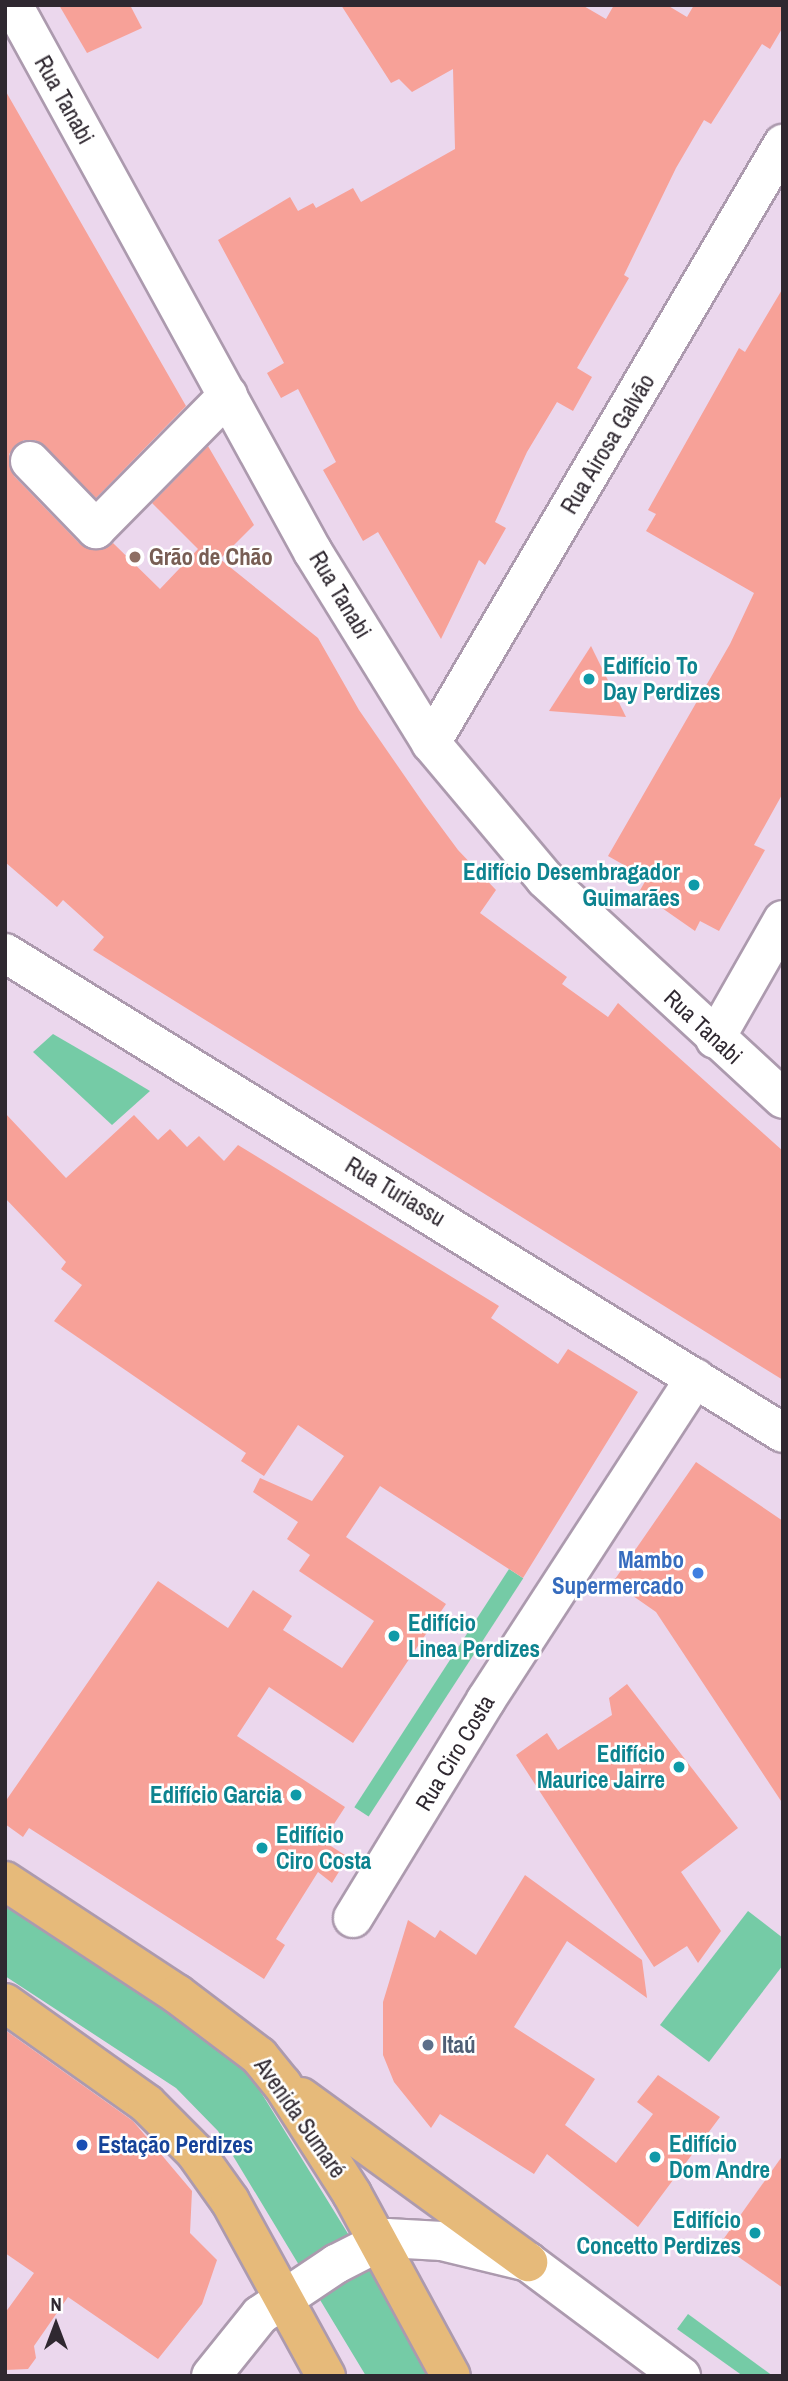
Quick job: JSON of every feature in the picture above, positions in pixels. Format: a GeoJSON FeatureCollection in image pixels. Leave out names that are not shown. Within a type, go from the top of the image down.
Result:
{"type":"FeatureCollection","features":[{"type":"Feature","properties":{"kind":"main road","name":"Avenida Sumaré"},"geometry":{"type":"LineString","coordinates":[[5,1881],[229,2031],[282,2084],[376,2240],[451,2376]]}},
{"type":"Feature","properties":{"kind":"main road"},"geometry":{"type":"LineString","coordinates":[[5,2003],[136,2095],[195,2152],[230,2201],[327,2376]]}},
{"type":"Feature","properties":{"kind":"main road"},"geometry":{"type":"LineString","coordinates":[[282,2084],[528,2262]]}},
{"type":"Feature","properties":{"kind":"street","name":"Rua Tanabi"},"geometry":{"type":"LineString","coordinates":[[13,16],[228,395],[313,552],[431,743],[545,879],[783,1099]]}},
{"type":"Feature","properties":{"kind":"street","name":"Rua Airosa Galvão"},"geometry":{"type":"LineString","coordinates":[[431,743],[783,144]]}},
{"type":"Feature","properties":{"kind":"street"},"geometry":{"type":"LineString","coordinates":[[30,461],[96,529],[228,395]]}},
{"type":"Feature","properties":{"kind":"street"},"geometry":{"type":"LineString","coordinates":[[715,1039],[783,920]]}},
{"type":"Feature","properties":{"kind":"street","name":"Rua Turiassu"},"geometry":{"type":"LineString","coordinates":[[5,953],[783,1433]]}},
{"type":"Feature","properties":{"kind":"street","name":"Rua Ciro Costa"},"geometry":{"type":"LineString","coordinates":[[353,1918],[486,1700],[695,1378]]}},
{"type":"Feature","properties":{"kind":"street"},"geometry":{"type":"LineString","coordinates":[[211,2376],[247,2328],[284,2297],[376,2240],[442,2241],[528,2262],[681,2376]]}},
{"type":"Feature","properties":{"kind":"green space"},"geometry":{"type":"Polygon","coordinates":[[[53,1034],[150,1091],[112,1125],[33,1052],[53,1034]]]}},
{"type":"Feature","properties":{"kind":"green space"},"geometry":{"type":"Polygon","coordinates":[[[509,1569],[523,1578],[369,1816],[354,1807],[509,1569]]]}},
{"type":"Feature","properties":{"kind":"green space"},"geometry":{"type":"Polygon","coordinates":[[[5,1901],[238,2055],[390,2302],[430,2376],[366,2376],[218,2131],[176,2088],[5,1976],[5,1901]]]}},
{"type":"Feature","properties":{"kind":"green space"},"geometry":{"type":"Polygon","coordinates":[[[748,1911],[783,1938],[783,1965],[709,2062],[660,2025],[748,1911]]]}},
{"type":"Feature","properties":{"kind":"green space"},"geometry":{"type":"Polygon","coordinates":[[[688,2314],[773,2376],[743,2376],[677,2329],[688,2314]]]}},
{"type":"Feature","properties":{"kind":"building"},"geometry":{"type":"Polygon","coordinates":[[[59,5],[130,5],[142,28],[87,53],[59,5]]]}},
{"type":"Feature","properties":{"kind":"building"},"geometry":{"type":"Polygon","coordinates":[[[341,5],[582,5],[606,19],[614,5],[667,5],[687,17],[694,5],[783,5],[783,27],[770,49],[762,44],[711,124],[704,120],[676,168],[624,275],[629,278],[577,368],[592,377],[573,411],[557,402],[527,452],[495,522],[506,528],[485,565],[479,560],[441,639],[378,532],[363,541],[323,470],[336,462],[298,389],[281,398],[267,373],[284,363],[218,240],[290,197],[298,211],[313,203],[316,208],[353,188],[361,202],[455,149],[453,69],[412,92],[399,79],[391,83],[341,5]]]}},
{"type":"Feature","properties":{"kind":"building"},"geometry":{"type":"Polygon","coordinates":[[[5,90],[186,406],[96,498],[35,440],[24,440],[9,454],[14,476],[81,545],[101,550],[113,543],[160,589],[198,549],[152,503],[208,446],[254,525],[220,559],[318,638],[359,710],[424,804],[458,850],[496,890],[480,913],[567,977],[562,984],[608,1017],[618,1003],[783,1151],[783,1380],[93,950],[104,937],[63,900],[57,907],[5,862],[5,90]]]}},
{"type":"Feature","properties":{"kind":"building"},"geometry":{"type":"Polygon","coordinates":[[[783,288],[783,793],[754,845],[765,850],[719,931],[700,921],[695,931],[639,892],[647,878],[608,856],[730,644],[754,593],[646,531],[656,514],[648,510],[739,348],[745,352],[783,288]]]}},
{"type":"Feature","properties":{"kind":"building","name":"Edifício To Day Perdizes"},"geometry":{"type":"Polygon","coordinates":[[[591,646],[626,717],[549,711],[591,646]]]}},
{"type":"Feature","properties":{"kind":"building"},"geometry":{"type":"Polygon","coordinates":[[[5,1113],[66,1178],[134,1115],[158,1140],[170,1129],[187,1147],[199,1136],[224,1161],[238,1145],[499,1306],[491,1318],[558,1364],[568,1349],[638,1392],[523,1578],[380,1486],[346,1537],[446,1604],[353,1743],[269,1687],[237,1736],[345,1807],[323,1841],[348,1857],[332,1883],[318,1872],[276,1939],[285,1945],[264,1979],[29,1828],[23,1837],[5,1824],[5,1802],[158,1581],[228,1628],[253,1590],[292,1616],[283,1630],[342,1668],[374,1621],[299,1571],[310,1555],[287,1539],[298,1522],[253,1492],[260,1478],[312,1501],[344,1456],[298,1425],[264,1476],[241,1461],[246,1453],[54,1321],[82,1285],[61,1269],[66,1262],[5,1198],[5,1113]]]}},
{"type":"Feature","properties":{"kind":"building","name":"Mambo Supermercado"},"geometry":{"type":"Polygon","coordinates":[[[696,1462],[783,1521],[783,1804],[656,1612],[613,1582],[696,1462]]]}},
{"type":"Feature","properties":{"kind":"building"},"geometry":{"type":"Polygon","coordinates":[[[627,1684],[738,1828],[681,1872],[721,1931],[698,1963],[687,1946],[654,1967],[516,1755],[547,1733],[558,1750],[612,1715],[609,1698],[627,1684]]]}},
{"type":"Feature","properties":{"kind":"building"},"geometry":{"type":"Polygon","coordinates":[[[525,1875],[642,1960],[647,1998],[567,1941],[514,2027],[595,2079],[565,2125],[616,2163],[653,2114],[637,2102],[658,2075],[720,2117],[638,2227],[547,2154],[534,2174],[440,2114],[431,2128],[394,2082],[383,2055],[383,2002],[408,1920],[435,1938],[440,1930],[476,1955],[525,1875]]]}},
{"type":"Feature","properties":{"kind":"building","name":"Estação Perdizes"},"geometry":{"type":"Polygon","coordinates":[[[5,2030],[133,2121],[192,2191],[190,2233],[217,2260],[202,2304],[158,2359],[68,2297],[34,2346],[36,2358],[28,2369],[5,2370],[5,2313],[34,2273],[5,2253],[5,2030]]]}},
{"type":"Feature","properties":{"kind":"building","name":"Edifício Concetto Perdizes"},"geometry":{"type":"Polygon","coordinates":[[[783,2155],[783,2288],[720,2244],[783,2155]]]}},
{"type":"Feature","properties":{"kind":"place","name":"Grão de Chão"},"geometry":{"type":"Point","coordinates":[135,557]}},
{"type":"Feature","properties":{"kind":"place","name":"Edifício To Day Perdizes"},"geometry":{"type":"Point","coordinates":[589,679]}},
{"type":"Feature","properties":{"kind":"place","name":"Edifício Desembragador Guimarães"},"geometry":{"type":"Point","coordinates":[694,885]}},
{"type":"Feature","properties":{"kind":"place","name":"Mambo Supermercado"},"geometry":{"type":"Point","coordinates":[698,1573]}},
{"type":"Feature","properties":{"kind":"place","name":"Edifício Linea Perdizes"},"geometry":{"type":"Point","coordinates":[394,1636]}},
{"type":"Feature","properties":{"kind":"place","name":"Edifício Maurice Jairre"},"geometry":{"type":"Point","coordinates":[679,1767]}},
{"type":"Feature","properties":{"kind":"place","name":"Edifício Garcia"},"geometry":{"type":"Point","coordinates":[296,1795]}},
{"type":"Feature","properties":{"kind":"place","name":"Edifício Ciro Costa"},"geometry":{"type":"Point","coordinates":[262,1848]}},
{"type":"Feature","properties":{"kind":"place","name":"Itaú"},"geometry":{"type":"Point","coordinates":[428,2045]}},
{"type":"Feature","properties":{"kind":"place","name":"Estação Perdizes"},"geometry":{"type":"Point","coordinates":[82,2145]}},
{"type":"Feature","properties":{"kind":"place","name":"Edifício Dom Andre"},"geometry":{"type":"Point","coordinates":[655,2157]}},
{"type":"Feature","properties":{"kind":"place","name":"Edifício Concetto Perdizes"},"geometry":{"type":"Point","coordinates":[755,2233]}}]}
